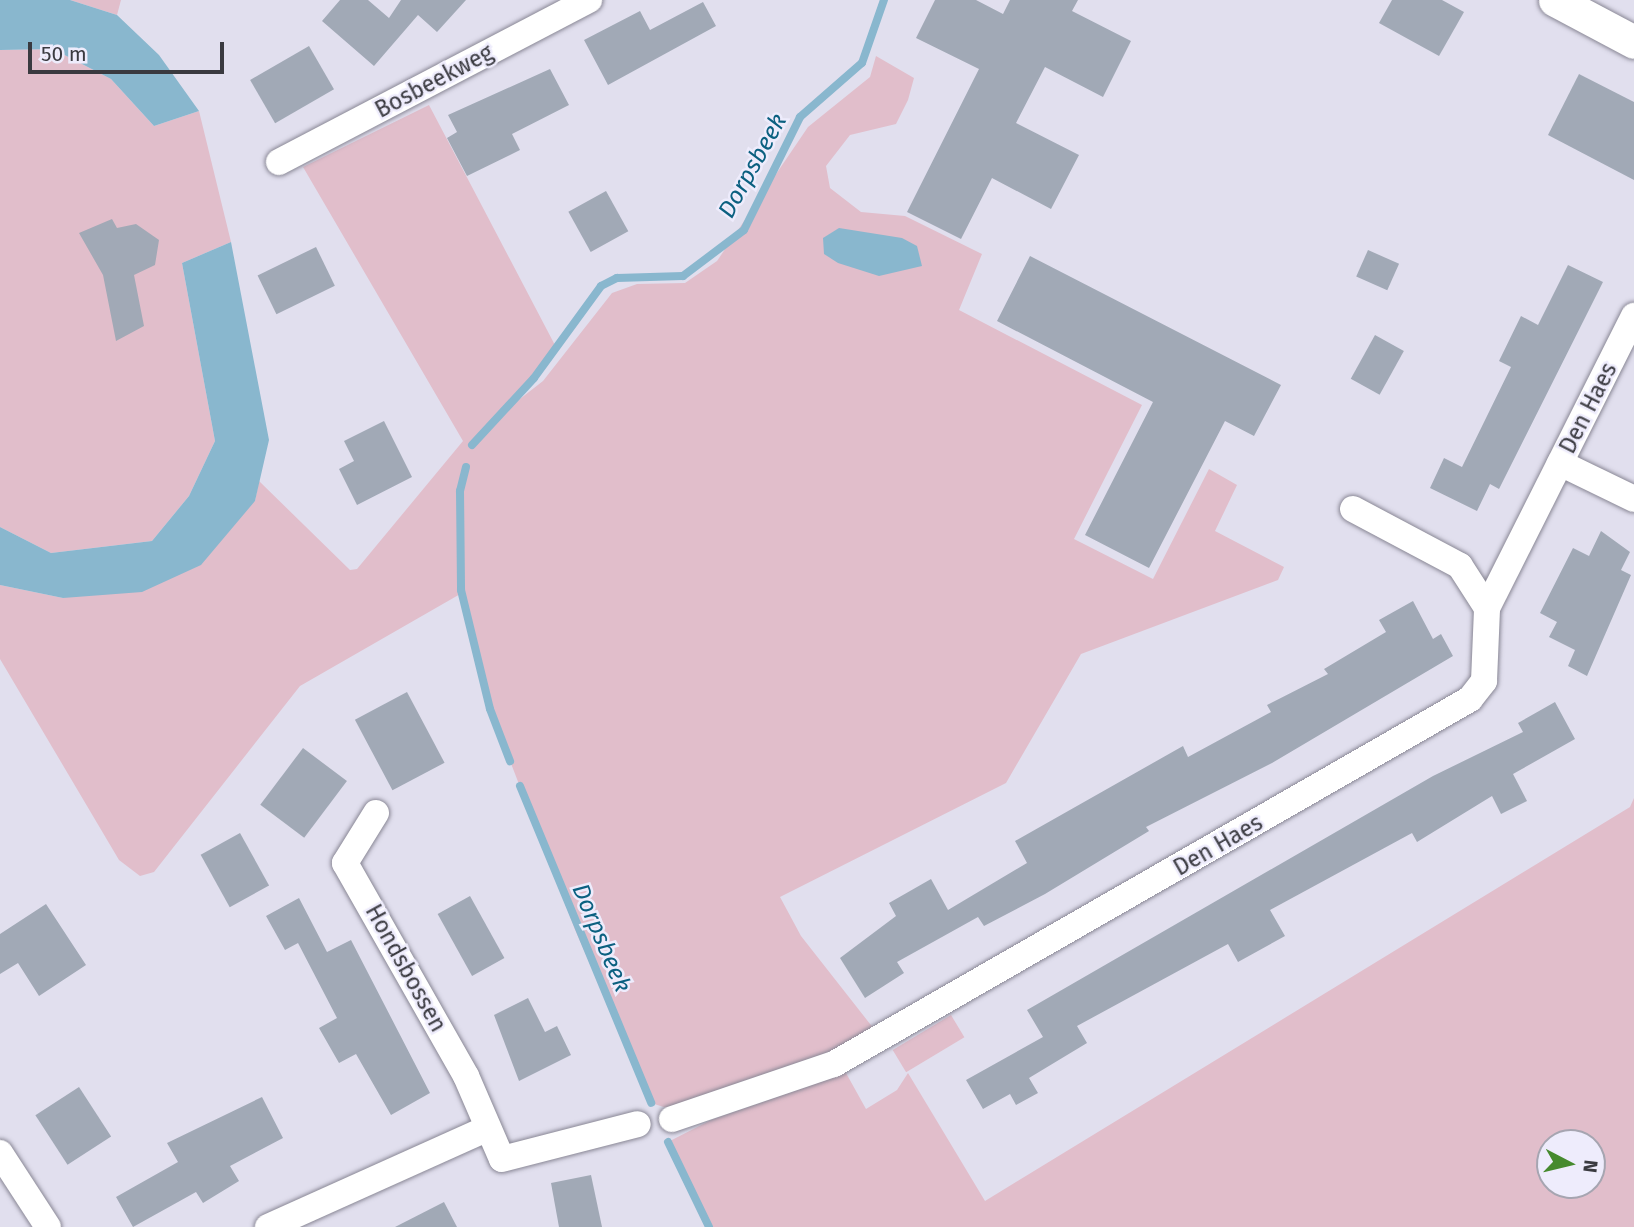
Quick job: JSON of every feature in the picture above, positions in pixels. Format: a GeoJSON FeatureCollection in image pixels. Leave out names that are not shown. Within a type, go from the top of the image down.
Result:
{"type":"FeatureCollection","features":[{"type":"Feature","properties":{"kind":"street","name":"Bosbeekweg"},"geometry":{"type":"LineString","coordinates":[[279,162],[589,0]]}},
{"type":"Feature","properties":{"kind":"street"},"geometry":{"type":"LineString","coordinates":[[1555,0],[1634,42]]}},
{"type":"Feature","properties":{"kind":"street","name":"Den Haes"},"geometry":{"type":"LineString","coordinates":[[672,1119],[784,1086],[881,1039],[1470,699],[1484,681],[1487,608],[1634,316]]}},
{"type":"Feature","properties":{"kind":"street","name":"Den Haes"},"geometry":{"type":"LineString","coordinates":[[1560,463],[1634,499]]}},
{"type":"Feature","properties":{"kind":"street"},"geometry":{"type":"LineString","coordinates":[[1353,509],[1460,566],[1487,608]]}},
{"type":"Feature","properties":{"kind":"street","name":"Hondsbossen"},"geometry":{"type":"LineString","coordinates":[[376,813],[345,863],[467,1076],[502,1159],[638,1124]]}},
{"type":"Feature","properties":{"kind":"street"},"geometry":{"type":"LineString","coordinates":[[268,1227],[488,1128]]}},
{"type":"Feature","properties":{"kind":"street"},"geometry":{"type":"LineString","coordinates":[[0,1153],[48,1227]]}},
{"type":"Feature","properties":{"kind":"shaded area"},"geometry":{"type":"Polygon","coordinates":[[[70,0],[121,0],[117,15],[70,0]]]}},
{"type":"Feature","properties":{"kind":"shaded area"},"geometry":{"type":"Polygon","coordinates":[[[53,49],[111,79],[154,126],[199,111],[231,242],[182,263],[215,441],[189,496],[152,541],[51,553],[0,527],[0,50],[53,49]]]}},
{"type":"Feature","properties":{"kind":"shaded area"},"geometry":{"type":"Polygon","coordinates":[[[876,56],[914,78],[908,100],[896,124],[850,135],[826,166],[830,188],[861,212],[905,216],[982,254],[959,310],[1142,405],[1074,539],[1153,579],[1209,469],[1237,485],[1215,531],[1284,567],[1278,580],[1081,654],[1006,783],[780,897],[801,936],[874,1029],[818,1060],[667,1108],[651,1103],[576,932],[490,709],[462,593],[300,686],[154,872],[140,876],[119,860],[0,659],[0,585],[63,598],[255,501],[259,481],[350,570],[357,569],[463,441],[303,167],[429,105],[557,349],[502,413],[543,381],[612,293],[637,284],[685,283],[717,261],[808,127],[870,77],[876,56]]]}},
{"type":"Feature","properties":{"kind":"shaded area"},"geometry":{"type":"Polygon","coordinates":[[[1634,798],[1634,1227],[709,1227],[668,1142],[711,1120],[846,1073],[866,1109],[897,1090],[908,1073],[985,1201],[1630,807],[1634,798]]]}},
{"type":"Feature","properties":{"kind":"shaded area"},"geometry":{"type":"Polygon","coordinates":[[[951,1015],[964,1037],[906,1072],[893,1050],[951,1015]]]}},
{"type":"Feature","properties":{"kind":"water"},"geometry":{"type":"Polygon","coordinates":[[[0,0],[70,0],[117,15],[159,55],[199,111],[154,126],[111,79],[53,49],[0,50],[0,0]]]}},
{"type":"Feature","properties":{"kind":"water"},"geometry":{"type":"Polygon","coordinates":[[[839,228],[902,238],[917,246],[922,266],[879,276],[838,263],[824,254],[823,238],[839,228]]]}},
{"type":"Feature","properties":{"kind":"water"},"geometry":{"type":"Polygon","coordinates":[[[231,242],[269,440],[255,501],[201,565],[142,592],[63,598],[0,585],[0,527],[51,553],[152,541],[189,496],[215,441],[182,263],[231,242]]]}},
{"type":"Feature","properties":{"kind":"building"},"geometry":{"type":"Polygon","coordinates":[[[340,0],[368,0],[389,18],[401,0],[466,0],[437,32],[418,15],[374,66],[322,21],[340,0]]]}},
{"type":"Feature","properties":{"kind":"building"},"geometry":{"type":"Polygon","coordinates":[[[935,0],[976,0],[1003,14],[1010,0],[1078,0],[1072,11],[1131,41],[1103,97],[1045,67],[1016,123],[1079,155],[1051,209],[992,178],[961,239],[907,212],[979,69],[916,38],[935,0]]]}},
{"type":"Feature","properties":{"kind":"building"},"geometry":{"type":"Polygon","coordinates":[[[1392,0],[1442,0],[1464,12],[1439,56],[1379,23],[1392,0]]]}},
{"type":"Feature","properties":{"kind":"building"},"geometry":{"type":"Polygon","coordinates":[[[703,2],[716,26],[608,85],[584,40],[640,11],[650,30],[703,2]]]}},
{"type":"Feature","properties":{"kind":"building"},"geometry":{"type":"Polygon","coordinates":[[[309,46],[334,89],[275,123],[250,80],[309,46]]]}},
{"type":"Feature","properties":{"kind":"building"},"geometry":{"type":"Polygon","coordinates":[[[550,69],[569,105],[512,134],[520,150],[467,176],[447,138],[457,132],[448,115],[550,69]]]}},
{"type":"Feature","properties":{"kind":"building"},"geometry":{"type":"Polygon","coordinates":[[[1579,74],[1634,102],[1634,180],[1548,135],[1579,74]]]}},
{"type":"Feature","properties":{"kind":"building"},"geometry":{"type":"Polygon","coordinates":[[[606,191],[628,231],[591,252],[568,212],[606,191]]]}},
{"type":"Feature","properties":{"kind":"building"},"geometry":{"type":"Polygon","coordinates":[[[112,219],[117,228],[136,224],[159,240],[155,265],[134,275],[144,326],[116,341],[103,275],[79,233],[112,219]]]}},
{"type":"Feature","properties":{"kind":"building"},"geometry":{"type":"Polygon","coordinates":[[[316,247],[335,286],[276,314],[258,275],[316,247]]]}},
{"type":"Feature","properties":{"kind":"building"},"geometry":{"type":"Polygon","coordinates":[[[1368,250],[1399,264],[1387,290],[1356,276],[1368,250]]]}},
{"type":"Feature","properties":{"kind":"building"},"geometry":{"type":"Polygon","coordinates":[[[1030,256],[1281,385],[1254,436],[1225,421],[1149,568],[1085,535],[1153,402],[997,321],[1030,256]]]}},
{"type":"Feature","properties":{"kind":"building"},"geometry":{"type":"Polygon","coordinates":[[[1568,265],[1603,282],[1499,489],[1490,484],[1477,511],[1430,488],[1444,458],[1462,467],[1511,367],[1499,361],[1521,316],[1538,325],[1568,265]]]}},
{"type":"Feature","properties":{"kind":"building"},"geometry":{"type":"Polygon","coordinates":[[[1375,335],[1404,351],[1380,395],[1351,379],[1375,335]]]}},
{"type":"Feature","properties":{"kind":"building"},"geometry":{"type":"Polygon","coordinates":[[[384,421],[412,477],[357,505],[339,469],[354,461],[344,441],[384,421]]]}},
{"type":"Feature","properties":{"kind":"building"},"geometry":{"type":"Polygon","coordinates":[[[1601,531],[1630,552],[1621,570],[1631,575],[1587,676],[1568,666],[1575,650],[1549,637],[1557,622],[1540,613],[1573,548],[1589,556],[1601,531]]]}},
{"type":"Feature","properties":{"kind":"building"},"geometry":{"type":"Polygon","coordinates":[[[1413,601],[1433,639],[1441,634],[1453,656],[1272,763],[1146,827],[1149,831],[1045,894],[984,926],[978,917],[897,962],[904,973],[865,998],[840,958],[896,916],[889,903],[931,879],[948,910],[1027,863],[1015,841],[1183,746],[1188,757],[1271,712],[1267,705],[1328,674],[1324,669],[1386,632],[1379,620],[1413,601]]]}},
{"type":"Feature","properties":{"kind":"building"},"geometry":{"type":"Polygon","coordinates":[[[407,692],[445,763],[392,790],[355,720],[407,692]]]}},
{"type":"Feature","properties":{"kind":"building"},"geometry":{"type":"Polygon","coordinates":[[[1555,702],[1575,739],[1513,774],[1527,801],[1501,814],[1492,796],[1417,842],[1412,833],[1270,910],[1285,936],[1238,962],[1228,944],[1077,1026],[1087,1043],[1029,1078],[1038,1093],[1016,1105],[1010,1094],[983,1109],[966,1080],[1043,1037],[1027,1010],[1433,776],[1523,732],[1518,723],[1555,702]]]}},
{"type":"Feature","properties":{"kind":"building"},"geometry":{"type":"Polygon","coordinates":[[[303,748],[347,781],[304,838],[260,805],[303,748]]]}},
{"type":"Feature","properties":{"kind":"building"},"geometry":{"type":"Polygon","coordinates":[[[240,833],[269,885],[230,907],[201,855],[240,833]]]}},
{"type":"Feature","properties":{"kind":"building"},"geometry":{"type":"Polygon","coordinates":[[[470,896],[504,958],[472,976],[438,914],[470,896]]]}},
{"type":"Feature","properties":{"kind":"building"},"geometry":{"type":"Polygon","coordinates":[[[299,898],[327,952],[351,940],[430,1093],[391,1115],[356,1054],[339,1063],[319,1028],[337,1018],[298,943],[285,950],[266,916],[299,898]]]}},
{"type":"Feature","properties":{"kind":"building"},"geometry":{"type":"Polygon","coordinates":[[[46,904],[86,965],[39,996],[18,963],[0,974],[0,934],[46,904]]]}},
{"type":"Feature","properties":{"kind":"building"},"geometry":{"type":"Polygon","coordinates":[[[528,998],[545,1032],[557,1026],[571,1055],[519,1081],[494,1015],[528,998]]]}},
{"type":"Feature","properties":{"kind":"building"},"geometry":{"type":"Polygon","coordinates":[[[79,1087],[111,1136],[68,1165],[35,1115],[79,1087]]]}},
{"type":"Feature","properties":{"kind":"building"},"geometry":{"type":"Polygon","coordinates":[[[262,1097],[283,1138],[230,1166],[239,1181],[203,1203],[196,1192],[133,1227],[116,1197],[178,1162],[167,1143],[262,1097]]]}},
{"type":"Feature","properties":{"kind":"building"},"geometry":{"type":"Polygon","coordinates":[[[591,1175],[602,1227],[559,1227],[551,1183],[591,1175]]]}},
{"type":"Feature","properties":{"kind":"building"},"geometry":{"type":"Polygon","coordinates":[[[444,1202],[457,1227],[395,1227],[444,1202]]]}},
{"type":"Feature","properties":{"kind":"waterway","name":"Dorpsbeek"},"geometry":{"type":"LineString","coordinates":[[472,445],[534,378],[601,286],[617,278],[683,276],[744,230],[800,117],[862,63],[884,0]]}},
{"type":"Feature","properties":{"kind":"waterway","name":"Dorpsbeek"},"geometry":{"type":"LineString","coordinates":[[466,467],[460,491],[461,590],[490,709],[510,761]]}},
{"type":"Feature","properties":{"kind":"waterway","name":"Dorpsbeek"},"geometry":{"type":"LineString","coordinates":[[520,786],[651,1103]]}},
{"type":"Feature","properties":{"kind":"waterway","name":"Dorpsbeek"},"geometry":{"type":"LineString","coordinates":[[668,1142],[709,1227]]}}]}
